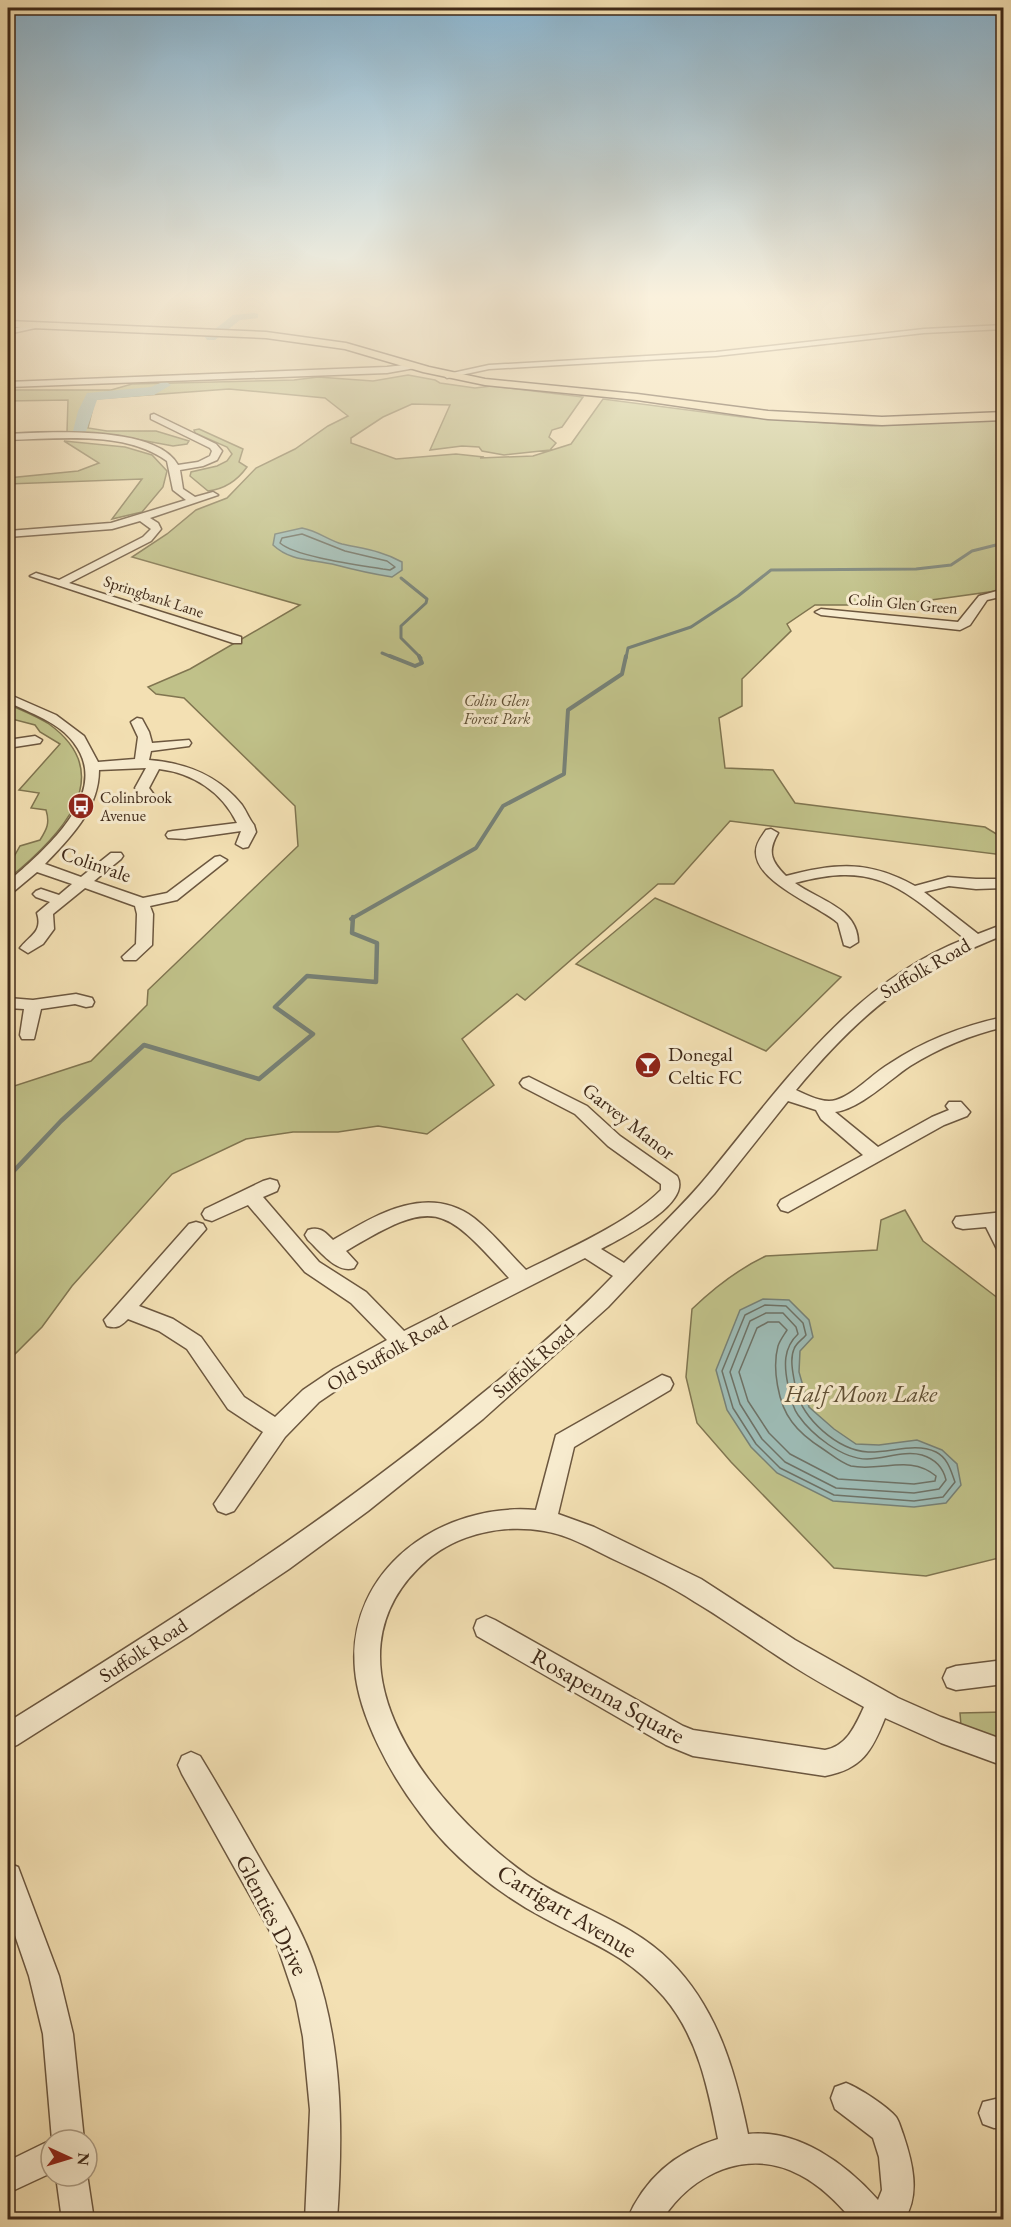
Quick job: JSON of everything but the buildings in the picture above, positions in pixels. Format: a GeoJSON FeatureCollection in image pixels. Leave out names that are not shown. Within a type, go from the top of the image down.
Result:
{"type":"FeatureCollection","features":[{"type":"Feature","properties":{"kind":"main road"},"geometry":{"type":"LineString","coordinates":[[644,398],[791,417],[910,421],[1004,416]]}},
{"type":"Feature","properties":{"kind":"street"},"geometry":{"type":"LineString","coordinates":[[154,417],[213,446],[217,451],[214,458],[206,462],[176,468]]}},
{"type":"Feature","properties":{"kind":"street"},"geometry":{"type":"LineString","coordinates":[[8,437],[77,436],[126,442],[164,453],[176,468],[178,490],[194,501]]}},
{"type":"Feature","properties":{"kind":"street"},"geometry":{"type":"LineString","coordinates":[[8,534],[103,527],[213,495]]}},
{"type":"Feature","properties":{"kind":"street","name":"Springbank Lane"},"geometry":{"type":"LineString","coordinates":[[61,583],[147,539],[156,529],[142,517]]}},
{"type":"Feature","properties":{"kind":"street","name":"Springbank Lane"},"geometry":{"type":"LineString","coordinates":[[36,576],[237,639]]}},
{"type":"Feature","properties":{"kind":"street","name":"Colin Glen Green"},"geometry":{"type":"LineString","coordinates":[[821,612],[837,617],[960,626],[966,623],[983,598],[1004,592]]}},
{"type":"Feature","properties":{"kind":"street"},"geometry":{"type":"LineString","coordinates":[[8,698],[31,707],[70,730],[87,751],[93,767],[92,787],[84,810],[64,837],[8,889]]}},
{"type":"Feature","properties":{"kind":"street"},"geometry":{"type":"LineString","coordinates":[[137,722],[145,732],[148,763],[142,788],[150,800]]}},
{"type":"Feature","properties":{"kind":"street"},"geometry":{"type":"LineString","coordinates":[[8,745],[34,740]]}},
{"type":"Feature","properties":{"kind":"street"},"geometry":{"type":"LineString","coordinates":[[146,748],[184,743]]}},
{"type":"Feature","properties":{"kind":"street"},"geometry":{"type":"LineString","coordinates":[[93,767],[148,763],[179,767],[216,785],[237,807],[247,825],[249,832],[243,844]]}},
{"type":"Feature","properties":{"kind":"street"},"geometry":{"type":"LineString","coordinates":[[173,835],[188,836],[218,824],[227,830],[247,825]]}},
{"type":"Feature","properties":{"kind":"street"},"geometry":{"type":"LineString","coordinates":[[771,833],[763,851],[765,862],[771,870],[807,898],[842,918],[849,926],[850,942]]}},
{"type":"Feature","properties":{"kind":"street"},"geometry":{"type":"LineString","coordinates":[[28,948],[44,935],[48,928],[45,913],[116,856]]}},
{"type":"Feature","properties":{"kind":"street"},"geometry":{"type":"LineString","coordinates":[[129,957],[144,945],[145,914],[142,903],[172,897],[220,860]]}},
{"type":"Feature","properties":{"kind":"street","name":"Colinvale"},"geometry":{"type":"LineString","coordinates":[[35,866],[142,903]]}},
{"type":"Feature","properties":{"kind":"street"},"geometry":{"type":"LineString","coordinates":[[784,881],[821,870],[845,868],[884,875],[913,891],[975,939]]}},
{"type":"Feature","properties":{"kind":"street"},"geometry":{"type":"LineString","coordinates":[[913,891],[948,881],[976,884],[1004,883]]}},
{"type":"Feature","properties":{"kind":"street"},"geometry":{"type":"LineString","coordinates":[[41,894],[60,900]]}},
{"type":"Feature","properties":{"kind":"street","name":"Suffolk Road"},"geometry":{"type":"LineString","coordinates":[[8,1736],[242,1587],[344,1516],[521,1373],[588,1314],[696,1202],[826,1043],[874,997],[921,966],[975,939],[1004,929]]}},
{"type":"Feature","properties":{"kind":"street"},"geometry":{"type":"LineString","coordinates":[[128,933],[136,936],[144,935]]}},
{"type":"Feature","properties":{"kind":"street"},"geometry":{"type":"LineString","coordinates":[[8,1003],[33,1005],[76,999],[86,1002]]}},
{"type":"Feature","properties":{"kind":"street"},"geometry":{"type":"LineString","coordinates":[[28,1035],[33,1005]]}},
{"type":"Feature","properties":{"kind":"street"},"geometry":{"type":"LineString","coordinates":[[784,1092],[822,1107],[839,1106],[911,1058],[953,1036],[1004,1022]]}},
{"type":"Feature","properties":{"kind":"street","name":"Garvey Manor"},"geometry":{"type":"LineString","coordinates":[[529,1083],[581,1110],[614,1141],[670,1181]]}},
{"type":"Feature","properties":{"kind":"street"},"geometry":{"type":"LineString","coordinates":[[788,1204],[938,1121],[961,1112],[956,1106]]}},
{"type":"Feature","properties":{"kind":"street"},"geometry":{"type":"LineString","coordinates":[[822,1107],[827,1115],[876,1155]]}},
{"type":"Feature","properties":{"kind":"street","name":"Old Suffolk Road"},"geometry":{"type":"LineString","coordinates":[[226,1504],[277,1430],[311,1396],[342,1375],[401,1342],[586,1249],[660,1202],[669,1194],[672,1186],[670,1181]]}},
{"type":"Feature","properties":{"kind":"street"},"geometry":{"type":"LineString","coordinates":[[212,1214],[270,1186]]}},
{"type":"Feature","properties":{"kind":"street"},"geometry":{"type":"LineString","coordinates":[[251,1197],[280,1227],[310,1266],[362,1300],[401,1342]]}},
{"type":"Feature","properties":{"kind":"street"},"geometry":{"type":"LineString","coordinates":[[315,1235],[339,1256],[395,1215],[426,1209],[440,1210],[463,1219],[523,1280]]}},
{"type":"Feature","properties":{"kind":"street"},"geometry":{"type":"LineString","coordinates":[[963,1222],[998,1219],[1004,1244]]}},
{"type":"Feature","properties":{"kind":"street"},"geometry":{"type":"LineString","coordinates":[[196,1229],[120,1315],[166,1325],[187,1338],[202,1353],[236,1403],[277,1430]]}},
{"type":"Feature","properties":{"kind":"street"},"geometry":{"type":"LineString","coordinates":[[586,1249],[626,1274]]}},
{"type":"Feature","properties":{"kind":"street"},"geometry":{"type":"LineString","coordinates":[[545,1521],[564,1442],[662,1384]]}},
{"type":"Feature","properties":{"kind":"street","name":"Carrigart Avenue"},"geometry":{"type":"LineString","coordinates":[[735,2148],[718,2070],[696,2018],[679,1992],[636,1951],[544,1903],[484,1859],[454,1833],[415,1784],[385,1729],[368,1687],[367,1644],[372,1621],[386,1590],[407,1562],[436,1539],[467,1525],[507,1519],[545,1521],[571,1527],[704,1593],[785,1647],[879,1701],[931,1725],[1004,1753]]}},
{"type":"Feature","properties":{"kind":"street","name":"Rosapenna Square"},"geometry":{"type":"LineString","coordinates":[[486,1628],[675,1736],[693,1743],[825,1763],[837,1762],[849,1756],[859,1746],[879,1701]]}},
{"type":"Feature","properties":{"kind":"street"},"geometry":{"type":"LineString","coordinates":[[956,1678],[1004,1672]]}},
{"type":"Feature","properties":{"kind":"street","name":"Glenties Drive"},"geometry":{"type":"LineString","coordinates":[[191,1764],[286,1932],[298,1957],[310,1993],[318,2032],[326,2120],[326,2175],[321,2220]]}},
{"type":"Feature","properties":{"kind":"street"},"geometry":{"type":"LineString","coordinates":[[8,1877],[44,1976],[58,2034],[67,2128]]}},
{"type":"Feature","properties":{"kind":"street"},"geometry":{"type":"LineString","coordinates":[[846,2098],[885,2128],[895,2157],[898,2190],[895,2204],[884,2220]]}},
{"type":"Feature","properties":{"kind":"street"},"geometry":{"type":"LineString","coordinates":[[643,2220],[660,2191],[678,2174],[715,2154],[735,2148],[767,2150],[811,2164],[836,2180],[874,2220]]}},
{"type":"Feature","properties":{"kind":"street"},"geometry":{"type":"LineString","coordinates":[[8,2177],[39,2162]]}},
{"type":"Feature","properties":{"kind":"street"},"geometry":{"type":"LineString","coordinates":[[74,2188],[78,2220]]}},
{"type":"Feature","properties":{"kind":"green space","name":"Colin Glen Forest Park"},"geometry":{"type":"Polygon","coordinates":[[[8,398],[109,398],[95,399],[88,428],[107,431],[156,431],[189,441],[187,444],[173,446],[130,438],[67,432],[68,400],[8,401],[8,398]]]}},
{"type":"Feature","properties":{"kind":"green space","name":"Colin Glen Forest Park"},"geometry":{"type":"Polygon","coordinates":[[[325,398],[582,398],[562,427],[552,430],[549,437],[556,443],[550,450],[504,455],[482,451],[479,447],[462,446],[430,450],[450,405],[412,404],[383,417],[351,438],[351,443],[396,459],[456,454],[484,457],[480,458],[533,456],[571,444],[603,399],[742,417],[872,426],[1003,419],[1003,590],[895,605],[815,605],[787,624],[791,631],[742,679],[742,706],[719,718],[725,768],[773,770],[795,803],[985,827],[1003,838],[1003,855],[730,821],[674,884],[658,884],[525,1000],[517,994],[462,1039],[494,1085],[427,1134],[378,1126],[338,1132],[293,1132],[246,1139],[172,1174],[72,1286],[42,1327],[15,1354],[8,1356],[8,1088],[91,1061],[147,1005],[148,990],[298,846],[295,806],[184,698],[156,694],[148,687],[190,669],[300,605],[132,557],[167,534],[196,510],[227,498],[256,468],[295,449],[328,426],[348,416],[325,398]]]}},
{"type":"Feature","properties":{"kind":"green space"},"geometry":{"type":"Polygon","coordinates":[[[199,429],[243,449],[239,462],[247,467],[235,480],[208,491],[190,476],[191,472],[217,466],[227,461],[232,454],[227,447],[195,433],[194,430],[199,429]]]}},
{"type":"Feature","properties":{"kind":"green space"},"geometry":{"type":"Polygon","coordinates":[[[64,441],[125,447],[152,455],[167,471],[163,487],[142,512],[112,519],[142,479],[8,484],[8,478],[78,471],[99,463],[64,441]]]}},
{"type":"Feature","properties":{"kind":"green space"},"geometry":{"type":"Polygon","coordinates":[[[8,704],[49,724],[70,744],[80,765],[81,786],[74,807],[61,827],[45,846],[8,879],[8,863],[11,862],[20,846],[40,840],[48,822],[46,810],[31,808],[39,793],[19,790],[60,744],[40,732],[35,725],[8,718],[8,704]]]}},
{"type":"Feature","properties":{"kind":"green space"},"geometry":{"type":"Polygon","coordinates":[[[655,898],[841,977],[766,1051],[576,964],[655,898]]]}},
{"type":"Feature","properties":{"kind":"green space","name":"Half Moon Lake"},"geometry":{"type":"Polygon","coordinates":[[[905,1210],[923,1241],[1003,1302],[1003,1557],[926,1576],[834,1568],[731,1462],[697,1423],[686,1377],[692,1309],[727,1279],[766,1256],[877,1250],[881,1220],[905,1210]]]}},
{"type":"Feature","properties":{"kind":"green space"},"geometry":{"type":"Polygon","coordinates":[[[1003,1712],[1003,1740],[961,1726],[960,1713],[1003,1712]]]}},
{"type":"Feature","properties":{"kind":"water"},"geometry":{"type":"Polygon","coordinates":[[[302,528],[342,544],[388,555],[402,562],[402,570],[392,577],[378,575],[295,557],[273,545],[275,534],[302,528]]]}},
{"type":"Feature","properties":{"kind":"water","name":"Half Moon Lake"},"geometry":{"type":"Polygon","coordinates":[[[763,1299],[789,1300],[809,1320],[813,1337],[800,1351],[799,1372],[809,1407],[834,1429],[856,1444],[879,1445],[917,1440],[942,1450],[957,1464],[961,1485],[946,1503],[914,1507],[833,1501],[777,1473],[751,1447],[727,1410],[716,1370],[740,1310],[763,1299]]]}},
{"type":"Feature","properties":{"kind":"waterway"},"geometry":{"type":"LineString","coordinates":[[80,431],[91,398]]}},
{"type":"Feature","properties":{"kind":"waterway"},"geometry":{"type":"LineString","coordinates":[[626,658],[628,648],[691,627],[738,596],[771,570],[916,569],[951,565],[972,551],[1000,544],[1004,536]]}},
{"type":"Feature","properties":{"kind":"waterway"},"geometry":{"type":"LineString","coordinates":[[401,578],[427,599],[426,603],[401,626],[401,638],[419,656]]}},
{"type":"Feature","properties":{"kind":"waterway"},"geometry":{"type":"LineString","coordinates":[[382,653],[394,658]]}},
{"type":"Feature","properties":{"kind":"waterway"},"geometry":{"type":"LineString","coordinates":[[390,656],[415,666],[422,663],[419,656]]}},
{"type":"Feature","properties":{"kind":"waterway"},"geometry":{"type":"LineString","coordinates":[[353,918],[476,848],[503,806],[564,774],[568,710],[622,674],[626,656]]}},
{"type":"Feature","properties":{"kind":"waterway"},"geometry":{"type":"LineString","coordinates":[[8,1177],[61,1121],[144,1045],[259,1079],[313,1034],[275,1007],[307,976],[376,982],[377,943],[352,933],[353,918]]}},
{"type":"Feature","properties":{"kind":"place","name":"Colinbrook Avenue"},"geometry":{"type":"Point","coordinates":[81,806]}},
{"type":"Feature","properties":{"kind":"place","name":"Donegal Celtic FC"},"geometry":{"type":"Point","coordinates":[648,1065]}}]}
